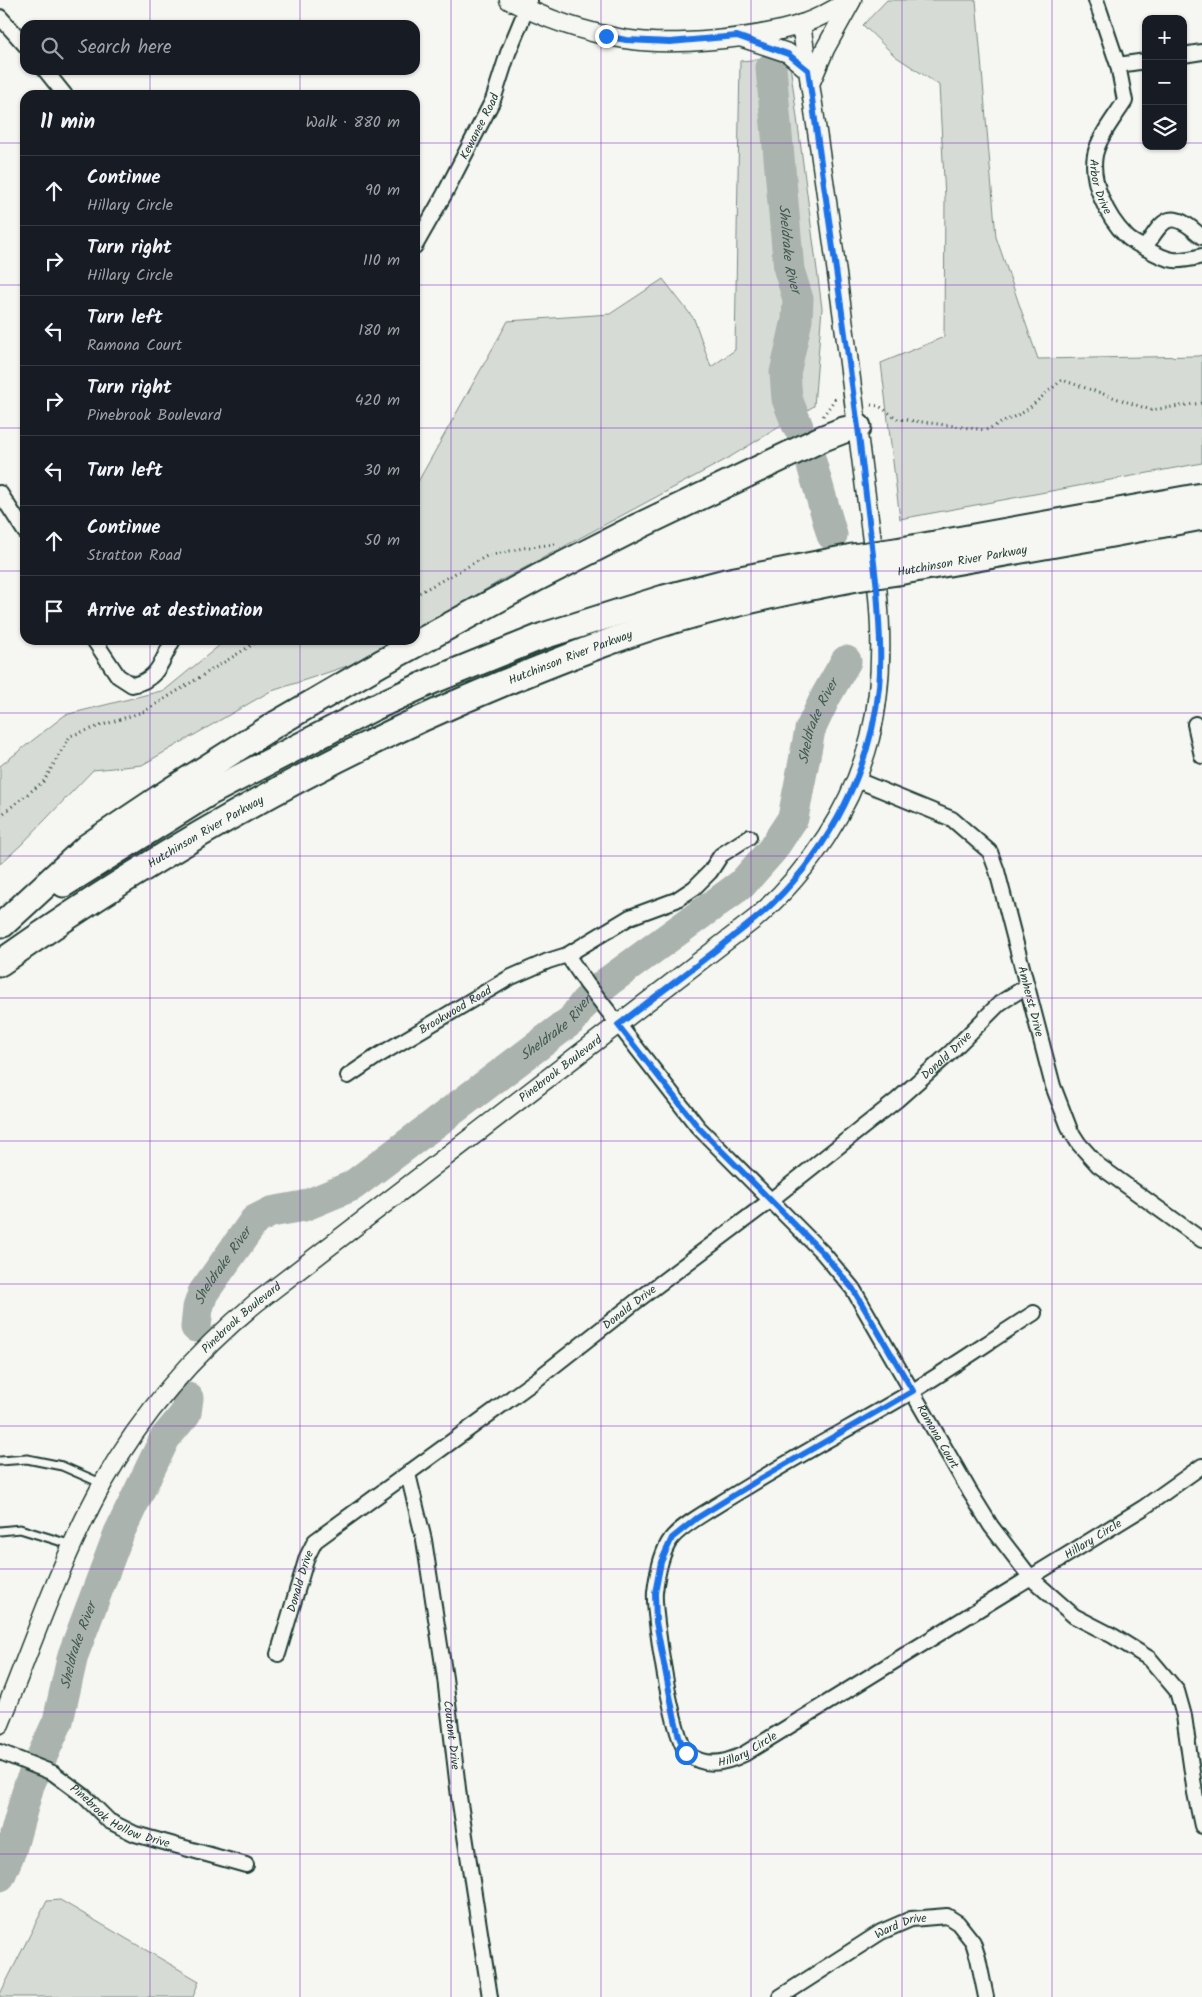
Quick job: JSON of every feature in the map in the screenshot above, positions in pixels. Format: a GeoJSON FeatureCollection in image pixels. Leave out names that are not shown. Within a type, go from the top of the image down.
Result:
{"type":"FeatureCollection","features":[{"type":"Feature","properties":{"kind":"highway"},"geometry":{"type":"LineString","coordinates":[[420,642],[537,578],[639,526],[821,439],[858,427]]}},
{"type":"Feature","properties":{"kind":"highway","name":"Hutchinson River Parkway"},"geometry":{"type":"LineString","coordinates":[[897,561],[1202,496]]}},
{"type":"Feature","properties":{"kind":"highway","name":"Hutchinson River Parkway"},"geometry":{"type":"LineString","coordinates":[[2,926],[111,853],[209,793],[365,712],[432,681],[543,636],[664,598],[725,582],[855,568],[897,561],[1102,536],[1202,517]]}},
{"type":"Feature","properties":{"kind":"highway","name":"Hutchinson River Parkway"},"geometry":{"type":"LineString","coordinates":[[0,962],[104,892],[266,795],[437,711],[552,663],[671,622],[789,591],[855,568]]}},
{"type":"Feature","properties":{"kind":"highway"},"geometry":{"type":"LineString","coordinates":[[2,926],[88,846],[222,758],[414,645]]}},
{"type":"Feature","properties":{"kind":"street"},"geometry":{"type":"LineString","coordinates":[[509,0],[528,5],[583,30],[626,40],[670,42],[737,36],[802,24],[823,16],[851,0]]}},
{"type":"Feature","properties":{"kind":"street"},"geometry":{"type":"LineString","coordinates":[[737,36],[788,54],[809,77],[851,0]]}},
{"type":"Feature","properties":{"kind":"street","name":"Arbor Drive"},"geometry":{"type":"LineString","coordinates":[[1096,0],[1118,65],[1125,101],[1100,142],[1095,154],[1096,182],[1107,211],[1126,237],[1162,258],[1180,262],[1202,256]]}},
{"type":"Feature","properties":{"kind":"street","name":"Kewanee Road"},"geometry":{"type":"LineString","coordinates":[[420,237],[493,100],[508,54],[528,5]]}},
{"type":"Feature","properties":{"kind":"street"},"geometry":{"type":"LineString","coordinates":[[0,17],[20,39]]}},
{"type":"Feature","properties":{"kind":"street","name":"Pinebrook Boulevard"},"geometry":{"type":"LineString","coordinates":[[0,1724],[73,1545],[103,1484],[146,1418],[195,1359],[225,1328],[720,948],[773,904],[820,846],[846,802],[856,780],[872,728],[879,687],[877,589],[858,427],[802,24]]}},
{"type":"Feature","properties":{"kind":"street"},"geometry":{"type":"LineString","coordinates":[[1187,54],[1202,52]]}},
{"type":"Feature","properties":{"kind":"street"},"geometry":{"type":"LineString","coordinates":[[1118,65],[1142,62]]}},
{"type":"Feature","properties":{"kind":"street"},"geometry":{"type":"LineString","coordinates":[[49,75],[61,90]]}},
{"type":"Feature","properties":{"kind":"street"},"geometry":{"type":"LineString","coordinates":[[1145,248],[1158,227],[1167,219],[1177,219],[1191,227],[1202,237]]}},
{"type":"Feature","properties":{"kind":"street"},"geometry":{"type":"LineString","coordinates":[[0,493],[20,524]]}},
{"type":"Feature","properties":{"kind":"street"},"geometry":{"type":"LineString","coordinates":[[97,645],[118,676],[132,685],[154,676],[170,645]]}},
{"type":"Feature","properties":{"kind":"street"},"geometry":{"type":"LineString","coordinates":[[1195,724],[1202,756]]}},
{"type":"Feature","properties":{"kind":"street","name":"Amherst Drive"},"geometry":{"type":"LineString","coordinates":[[856,780],[952,819],[990,852],[997,871],[1053,1086],[1070,1130],[1079,1144],[1098,1165],[1202,1240]]}},
{"type":"Feature","properties":{"kind":"street","name":"Brookwood Road"},"geometry":{"type":"LineString","coordinates":[[348,1076],[376,1057],[509,978],[567,955],[630,917],[676,900],[694,888],[710,872],[721,855],[748,837]]}},
{"type":"Feature","properties":{"kind":"street"},"geometry":{"type":"LineString","coordinates":[[567,955],[618,1025]]}},
{"type":"Feature","properties":{"kind":"street","name":"Donald Drive"},"geometry":{"type":"LineString","coordinates":[[278,1654],[307,1557],[315,1541],[536,1380],[771,1200],[897,1100],[950,1053],[1000,1003],[1027,986]]}},
{"type":"Feature","properties":{"kind":"street","name":"Ramona Court"},"geometry":{"type":"LineString","coordinates":[[618,1025],[698,1127],[823,1253],[853,1289],[980,1509],[1031,1578],[1074,1616],[1113,1636],[1150,1660],[1177,1691],[1184,1716],[1195,1793],[1202,1826]]}},
{"type":"Feature","properties":{"kind":"street","name":"Hillary Circle"},"geometry":{"type":"LineString","coordinates":[[1034,1313],[913,1391],[760,1479],[697,1518],[672,1538],[659,1570],[655,1593],[656,1622],[679,1737],[686,1753],[698,1760],[711,1763],[728,1762],[744,1754],[1143,1508],[1202,1466]]}},
{"type":"Feature","properties":{"kind":"street","name":"Coutant Drive"},"geometry":{"type":"LineString","coordinates":[[408,1474],[424,1540],[445,1678],[459,1797],[490,1997]]}},
{"type":"Feature","properties":{"kind":"street","name":"Pinebrook Hollow Drive"},"geometry":{"type":"LineString","coordinates":[[0,1752],[53,1773],[84,1796],[109,1821],[135,1834],[246,1865]]}},
{"type":"Feature","properties":{"kind":"street","name":"Ward Drive"},"geometry":{"type":"LineString","coordinates":[[780,1997],[881,1932],[911,1919],[947,1916],[958,1923],[973,1942],[986,1997]]}},
{"type":"Feature","properties":{"kind":"lane"},"geometry":{"type":"LineString","coordinates":[[0,1461],[26,1459],[62,1466],[103,1484]]}},
{"type":"Feature","properties":{"kind":"lane"},"geometry":{"type":"LineString","coordinates":[[0,1531],[20,1529],[73,1545]]}},
{"type":"Feature","properties":{"kind":"path"},"geometry":{"type":"LineString","coordinates":[[0,816],[44,781],[70,736],[145,712],[252,645]]}},
{"type":"Feature","properties":{"kind":"shaded area"},"geometry":{"type":"Polygon","coordinates":[[[887,0],[976,0],[996,237],[1038,359],[1202,355],[1202,463],[900,519],[881,363],[944,337],[945,198],[939,85],[895,56],[863,25],[887,0]]]}},
{"type":"Feature","properties":{"kind":"shaded area"},"geometry":{"type":"Polygon","coordinates":[[[789,57],[822,308],[814,406],[725,460],[500,581],[420,628],[420,478],[508,321],[610,314],[663,279],[694,319],[711,367],[735,350],[740,61],[789,57]]]}},
{"type":"Feature","properties":{"kind":"shaded area"},"geometry":{"type":"Polygon","coordinates":[[[220,645],[391,645],[365,660],[269,692],[142,765],[93,770],[21,845],[0,864],[0,766],[65,715],[165,690],[220,645]]]}},
{"type":"Feature","properties":{"kind":"shaded area"},"geometry":{"type":"Polygon","coordinates":[[[60,1900],[199,1981],[193,1997],[0,1997],[47,1901],[60,1900]]]}},
{"type":"Feature","properties":{"kind":"waterway","name":"Sheldrake River"},"geometry":{"type":"LineString","coordinates":[[771,68],[789,270],[798,299],[797,320],[785,373],[787,399],[798,427]]}},
{"type":"Feature","properties":{"kind":"waterway","name":"Sheldrake River"},"geometry":{"type":"LineString","coordinates":[[810,458],[832,535]]}},
{"type":"Feature","properties":{"kind":"waterway","name":"Sheldrake River"},"geometry":{"type":"LineString","coordinates":[[196,1327],[198,1308],[203,1293],[255,1220],[271,1212],[304,1206],[352,1186],[572,1020],[585,1002],[606,983],[742,884],[772,850],[793,818],[810,730],[826,696],[846,661]]}},
{"type":"Feature","properties":{"kind":"waterway","name":"Sheldrake River"},"geometry":{"type":"LineString","coordinates":[[0,1876],[11,1850],[29,1785],[58,1721],[73,1655],[119,1533],[165,1438],[186,1413],[188,1398]]}},
{"type":"Feature","properties":{"kind":"route"},"geometry":{"type":"LineString","coordinates":[[606,36],[626,40],[670,42],[737,36],[788,54],[808,70],[858,427],[879,614],[879,687],[870,736],[856,780],[846,802],[820,846],[773,904],[720,948],[618,1025],[698,1127],[823,1253],[853,1289],[913,1391],[760,1479],[697,1518],[672,1538],[661,1562],[655,1593],[656,1622],[679,1737],[686,1753]]}}]}
